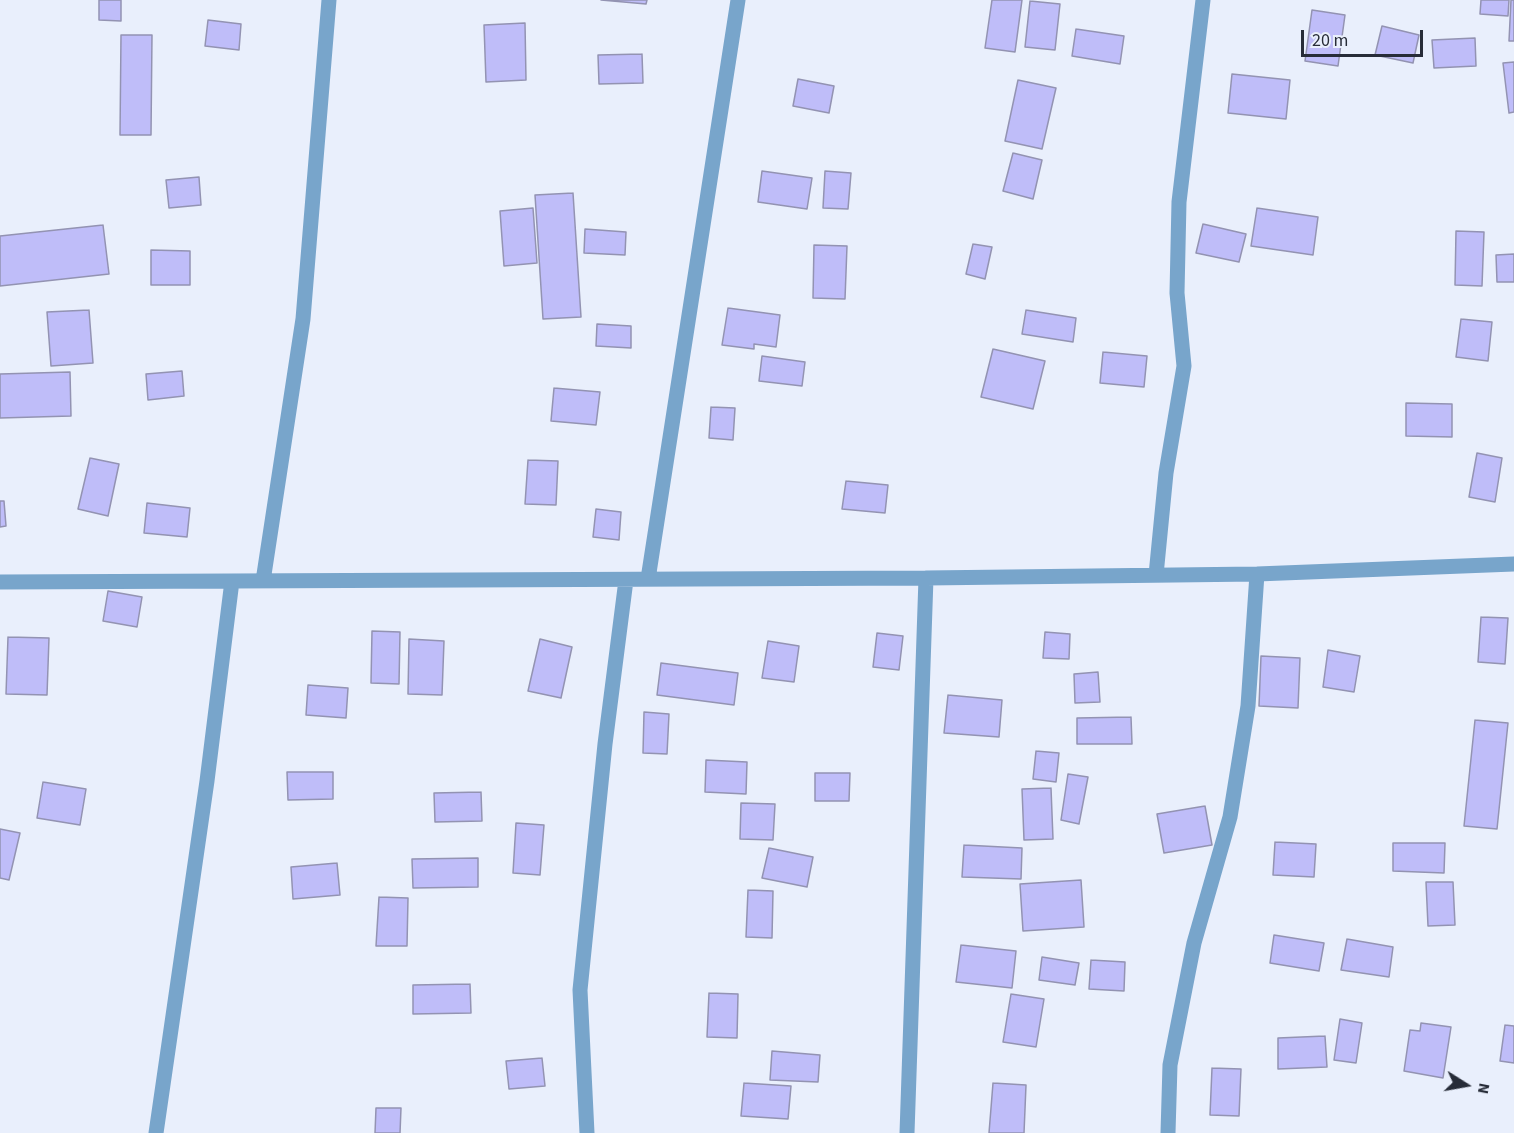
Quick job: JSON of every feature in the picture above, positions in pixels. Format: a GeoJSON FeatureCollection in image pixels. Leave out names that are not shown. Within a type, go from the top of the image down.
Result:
{"type":"FeatureCollection","features":[{"type":"Feature","properties":{"kind":"street"},"geometry":{"type":"LineString","coordinates":[[262,581],[303,319],[329,0]]}},
{"type":"Feature","properties":{"kind":"street"},"geometry":{"type":"LineString","coordinates":[[648,579],[738,0]]}},
{"type":"Feature","properties":{"kind":"street"},"geometry":{"type":"LineString","coordinates":[[1156,575],[1166,473],[1184,366],[1178,294],[1179,202],[1203,0]]}},
{"type":"Feature","properties":{"kind":"street"},"geometry":{"type":"LineString","coordinates":[[0,582],[926,578],[1257,574],[1514,564]]}},
{"type":"Feature","properties":{"kind":"street"},"geometry":{"type":"LineString","coordinates":[[1168,1133],[1170,1065],[1194,943],[1230,817],[1248,706],[1257,574]]}},
{"type":"Feature","properties":{"kind":"street"},"geometry":{"type":"LineString","coordinates":[[907,1133],[926,578]]}},
{"type":"Feature","properties":{"kind":"street"},"geometry":{"type":"LineString","coordinates":[[587,1133],[580,990],[605,744],[626,580]]}},
{"type":"Feature","properties":{"kind":"street"},"geometry":{"type":"LineString","coordinates":[[156,1133],[207,781],[232,581]]}},
{"type":"Feature","properties":{"kind":"building"},"geometry":{"type":"Polygon","coordinates":[[[99,0],[121,0],[121,21],[99,20],[99,0]]]}},
{"type":"Feature","properties":{"kind":"building"},"geometry":{"type":"Polygon","coordinates":[[[601,0],[647,0],[646,4],[601,0]]]}},
{"type":"Feature","properties":{"kind":"building"},"geometry":{"type":"Polygon","coordinates":[[[992,0],[1022,0],[1015,52],[985,48],[992,0]]]}},
{"type":"Feature","properties":{"kind":"building"},"geometry":{"type":"Polygon","coordinates":[[[1481,0],[1509,0],[1508,16],[1480,14],[1481,0]]]}},
{"type":"Feature","properties":{"kind":"building"},"geometry":{"type":"Polygon","coordinates":[[[1511,0],[1514,0],[1514,41],[1509,41],[1511,0]]]}},
{"type":"Feature","properties":{"kind":"building"},"geometry":{"type":"Polygon","coordinates":[[[1030,1],[1060,4],[1055,50],[1025,47],[1030,1]]]}},
{"type":"Feature","properties":{"kind":"building"},"geometry":{"type":"Polygon","coordinates":[[[1312,10],[1345,15],[1338,66],[1305,61],[1312,10]]]}},
{"type":"Feature","properties":{"kind":"building"},"geometry":{"type":"Polygon","coordinates":[[[208,20],[241,24],[239,50],[205,46],[208,20]]]}},
{"type":"Feature","properties":{"kind":"building"},"geometry":{"type":"Polygon","coordinates":[[[525,23],[526,80],[486,82],[484,25],[525,23]]]}},
{"type":"Feature","properties":{"kind":"building"},"geometry":{"type":"Polygon","coordinates":[[[1382,26],[1419,35],[1413,63],[1375,55],[1382,26]]]}},
{"type":"Feature","properties":{"kind":"building"},"geometry":{"type":"Polygon","coordinates":[[[1076,29],[1124,36],[1120,64],[1072,56],[1076,29]]]}},
{"type":"Feature","properties":{"kind":"building"},"geometry":{"type":"Polygon","coordinates":[[[121,35],[152,35],[151,135],[120,135],[121,35]]]}},
{"type":"Feature","properties":{"kind":"building"},"geometry":{"type":"Polygon","coordinates":[[[1475,38],[1476,66],[1434,68],[1432,40],[1475,38]]]}},
{"type":"Feature","properties":{"kind":"building"},"geometry":{"type":"Polygon","coordinates":[[[642,54],[643,83],[599,84],[598,55],[642,54]]]}},
{"type":"Feature","properties":{"kind":"building"},"geometry":{"type":"Polygon","coordinates":[[[1514,62],[1514,112],[1509,113],[1503,63],[1514,62]]]}},
{"type":"Feature","properties":{"kind":"building"},"geometry":{"type":"Polygon","coordinates":[[[1232,74],[1290,80],[1286,119],[1228,113],[1232,74]]]}},
{"type":"Feature","properties":{"kind":"building"},"geometry":{"type":"Polygon","coordinates":[[[798,79],[834,86],[829,113],[793,106],[798,79]]]}},
{"type":"Feature","properties":{"kind":"building"},"geometry":{"type":"Polygon","coordinates":[[[1018,80],[1056,88],[1042,149],[1005,141],[1018,80]]]}},
{"type":"Feature","properties":{"kind":"building"},"geometry":{"type":"Polygon","coordinates":[[[1013,153],[1042,160],[1033,199],[1003,191],[1013,153]]]}},
{"type":"Feature","properties":{"kind":"building"},"geometry":{"type":"Polygon","coordinates":[[[762,171],[812,178],[807,209],[758,202],[762,171]]]}},
{"type":"Feature","properties":{"kind":"building"},"geometry":{"type":"Polygon","coordinates":[[[825,171],[851,173],[848,209],[823,208],[825,171]]]}},
{"type":"Feature","properties":{"kind":"building"},"geometry":{"type":"Polygon","coordinates":[[[199,177],[201,205],[169,208],[166,180],[199,177]]]}},
{"type":"Feature","properties":{"kind":"building"},"geometry":{"type":"Polygon","coordinates":[[[573,193],[581,317],[543,319],[535,195],[573,193]]]}},
{"type":"Feature","properties":{"kind":"building"},"geometry":{"type":"Polygon","coordinates":[[[533,208],[537,263],[504,266],[500,211],[533,208]]]}},
{"type":"Feature","properties":{"kind":"building"},"geometry":{"type":"Polygon","coordinates":[[[1257,208],[1318,217],[1313,255],[1251,246],[1257,208]]]}},
{"type":"Feature","properties":{"kind":"building"},"geometry":{"type":"Polygon","coordinates":[[[1203,224],[1246,234],[1239,262],[1196,253],[1203,224]]]}},
{"type":"Feature","properties":{"kind":"building"},"geometry":{"type":"Polygon","coordinates":[[[103,225],[109,274],[0,286],[0,236],[103,225]]]}},
{"type":"Feature","properties":{"kind":"building"},"geometry":{"type":"Polygon","coordinates":[[[585,229],[626,232],[625,255],[584,253],[585,229]]]}},
{"type":"Feature","properties":{"kind":"building"},"geometry":{"type":"Polygon","coordinates":[[[1456,231],[1484,232],[1482,286],[1455,285],[1456,231]]]}},
{"type":"Feature","properties":{"kind":"building"},"geometry":{"type":"Polygon","coordinates":[[[973,244],[992,247],[985,279],[966,274],[973,244]]]}},
{"type":"Feature","properties":{"kind":"building"},"geometry":{"type":"Polygon","coordinates":[[[814,245],[847,246],[845,299],[813,298],[814,245]]]}},
{"type":"Feature","properties":{"kind":"building"},"geometry":{"type":"Polygon","coordinates":[[[151,250],[190,251],[190,285],[151,285],[151,250]]]}},
{"type":"Feature","properties":{"kind":"building"},"geometry":{"type":"Polygon","coordinates":[[[1514,254],[1514,282],[1497,282],[1496,255],[1514,254]]]}},
{"type":"Feature","properties":{"kind":"building"},"geometry":{"type":"Polygon","coordinates":[[[728,308],[780,315],[776,347],[754,344],[754,349],[722,345],[728,308]]]}},
{"type":"Feature","properties":{"kind":"building"},"geometry":{"type":"Polygon","coordinates":[[[89,310],[93,363],[51,366],[47,312],[89,310]]]}},
{"type":"Feature","properties":{"kind":"building"},"geometry":{"type":"Polygon","coordinates":[[[1026,310],[1076,318],[1073,342],[1022,334],[1026,310]]]}},
{"type":"Feature","properties":{"kind":"building"},"geometry":{"type":"Polygon","coordinates":[[[1461,319],[1492,322],[1488,361],[1456,357],[1461,319]]]}},
{"type":"Feature","properties":{"kind":"building"},"geometry":{"type":"Polygon","coordinates":[[[597,324],[631,326],[631,348],[596,346],[597,324]]]}},
{"type":"Feature","properties":{"kind":"building"},"geometry":{"type":"Polygon","coordinates":[[[993,349],[1045,361],[1033,409],[981,397],[993,349]]]}},
{"type":"Feature","properties":{"kind":"building"},"geometry":{"type":"Polygon","coordinates":[[[1103,352],[1147,356],[1144,387],[1100,383],[1103,352]]]}},
{"type":"Feature","properties":{"kind":"building"},"geometry":{"type":"Polygon","coordinates":[[[762,356],[805,362],[802,386],[759,381],[762,356]]]}},
{"type":"Feature","properties":{"kind":"building"},"geometry":{"type":"Polygon","coordinates":[[[182,371],[184,396],[148,400],[146,374],[182,371]]]}},
{"type":"Feature","properties":{"kind":"building"},"geometry":{"type":"Polygon","coordinates":[[[70,372],[71,416],[0,418],[0,374],[70,372]]]}},
{"type":"Feature","properties":{"kind":"building"},"geometry":{"type":"Polygon","coordinates":[[[554,388],[600,392],[596,425],[551,421],[554,388]]]}},
{"type":"Feature","properties":{"kind":"building"},"geometry":{"type":"Polygon","coordinates":[[[1406,403],[1452,404],[1452,437],[1406,436],[1406,403]]]}},
{"type":"Feature","properties":{"kind":"building"},"geometry":{"type":"Polygon","coordinates":[[[711,407],[735,408],[733,440],[709,438],[711,407]]]}},
{"type":"Feature","properties":{"kind":"building"},"geometry":{"type":"Polygon","coordinates":[[[1477,453],[1502,458],[1495,502],[1469,497],[1477,453]]]}},
{"type":"Feature","properties":{"kind":"building"},"geometry":{"type":"Polygon","coordinates":[[[90,458],[119,464],[108,516],[78,509],[90,458]]]}},
{"type":"Feature","properties":{"kind":"building"},"geometry":{"type":"Polygon","coordinates":[[[528,460],[558,461],[556,505],[525,504],[528,460]]]}},
{"type":"Feature","properties":{"kind":"building"},"geometry":{"type":"Polygon","coordinates":[[[846,481],[888,485],[885,513],[842,509],[846,481]]]}},
{"type":"Feature","properties":{"kind":"building"},"geometry":{"type":"Polygon","coordinates":[[[0,501],[4,501],[6,526],[0,527],[0,501]]]}},
{"type":"Feature","properties":{"kind":"building"},"geometry":{"type":"Polygon","coordinates":[[[147,503],[190,508],[187,537],[144,533],[147,503]]]}},
{"type":"Feature","properties":{"kind":"building"},"geometry":{"type":"Polygon","coordinates":[[[596,509],[621,512],[619,540],[593,537],[596,509]]]}},
{"type":"Feature","properties":{"kind":"building"},"geometry":{"type":"Polygon","coordinates":[[[108,591],[142,597],[137,627],[103,621],[108,591]]]}},
{"type":"Feature","properties":{"kind":"building"},"geometry":{"type":"Polygon","coordinates":[[[1481,617],[1508,618],[1505,664],[1478,662],[1481,617]]]}},
{"type":"Feature","properties":{"kind":"building"},"geometry":{"type":"Polygon","coordinates":[[[372,631],[400,632],[399,684],[371,683],[372,631]]]}},
{"type":"Feature","properties":{"kind":"building"},"geometry":{"type":"Polygon","coordinates":[[[1045,632],[1070,634],[1069,659],[1043,658],[1045,632]]]}},
{"type":"Feature","properties":{"kind":"building"},"geometry":{"type":"Polygon","coordinates":[[[877,633],[903,636],[899,670],[873,667],[877,633]]]}},
{"type":"Feature","properties":{"kind":"building"},"geometry":{"type":"Polygon","coordinates":[[[8,637],[49,638],[47,695],[6,694],[8,637]]]}},
{"type":"Feature","properties":{"kind":"building"},"geometry":{"type":"Polygon","coordinates":[[[409,639],[444,641],[442,695],[408,694],[409,639]]]}},
{"type":"Feature","properties":{"kind":"building"},"geometry":{"type":"Polygon","coordinates":[[[540,639],[572,647],[561,698],[528,691],[540,639]]]}},
{"type":"Feature","properties":{"kind":"building"},"geometry":{"type":"Polygon","coordinates":[[[768,641],[799,646],[794,682],[762,678],[768,641]]]}},
{"type":"Feature","properties":{"kind":"building"},"geometry":{"type":"Polygon","coordinates":[[[1328,650],[1360,656],[1354,692],[1323,687],[1328,650]]]}},
{"type":"Feature","properties":{"kind":"building"},"geometry":{"type":"Polygon","coordinates":[[[1261,656],[1300,658],[1298,708],[1259,706],[1261,656]]]}},
{"type":"Feature","properties":{"kind":"building"},"geometry":{"type":"Polygon","coordinates":[[[661,663],[738,673],[734,705],[657,695],[661,663]]]}},
{"type":"Feature","properties":{"kind":"building"},"geometry":{"type":"Polygon","coordinates":[[[1098,672],[1100,702],[1075,703],[1074,674],[1098,672]]]}},
{"type":"Feature","properties":{"kind":"building"},"geometry":{"type":"Polygon","coordinates":[[[308,685],[348,688],[346,718],[306,715],[308,685]]]}},
{"type":"Feature","properties":{"kind":"building"},"geometry":{"type":"Polygon","coordinates":[[[948,695],[1002,700],[999,737],[944,733],[948,695]]]}},
{"type":"Feature","properties":{"kind":"building"},"geometry":{"type":"Polygon","coordinates":[[[644,712],[669,714],[667,754],[643,753],[644,712]]]}},
{"type":"Feature","properties":{"kind":"building"},"geometry":{"type":"Polygon","coordinates":[[[1131,717],[1132,744],[1077,744],[1077,718],[1131,717]]]}},
{"type":"Feature","properties":{"kind":"building"},"geometry":{"type":"Polygon","coordinates":[[[1475,720],[1508,723],[1497,829],[1464,826],[1475,720]]]}},
{"type":"Feature","properties":{"kind":"building"},"geometry":{"type":"Polygon","coordinates":[[[1036,751],[1059,753],[1056,782],[1033,779],[1036,751]]]}},
{"type":"Feature","properties":{"kind":"building"},"geometry":{"type":"Polygon","coordinates":[[[706,760],[747,762],[746,794],[705,792],[706,760]]]}},
{"type":"Feature","properties":{"kind":"building"},"geometry":{"type":"Polygon","coordinates":[[[287,772],[333,772],[333,799],[288,800],[287,772]]]}},
{"type":"Feature","properties":{"kind":"building"},"geometry":{"type":"Polygon","coordinates":[[[815,773],[850,773],[849,801],[815,801],[815,773]]]}},
{"type":"Feature","properties":{"kind":"building"},"geometry":{"type":"Polygon","coordinates":[[[1068,774],[1088,777],[1079,824],[1061,820],[1068,774]]]}},
{"type":"Feature","properties":{"kind":"building"},"geometry":{"type":"Polygon","coordinates":[[[43,782],[86,789],[80,825],[37,818],[43,782]]]}},
{"type":"Feature","properties":{"kind":"building"},"geometry":{"type":"Polygon","coordinates":[[[1051,788],[1053,839],[1024,840],[1022,789],[1051,788]]]}},
{"type":"Feature","properties":{"kind":"building"},"geometry":{"type":"Polygon","coordinates":[[[481,792],[482,821],[435,822],[434,793],[481,792]]]}},
{"type":"Feature","properties":{"kind":"building"},"geometry":{"type":"Polygon","coordinates":[[[741,803],[775,804],[773,840],[740,839],[741,803]]]}},
{"type":"Feature","properties":{"kind":"building"},"geometry":{"type":"Polygon","coordinates":[[[1205,806],[1212,845],[1164,853],[1157,814],[1205,806]]]}},
{"type":"Feature","properties":{"kind":"building"},"geometry":{"type":"Polygon","coordinates":[[[516,823],[544,825],[540,875],[513,873],[516,823]]]}},
{"type":"Feature","properties":{"kind":"building"},"geometry":{"type":"Polygon","coordinates":[[[0,829],[20,833],[9,880],[0,878],[0,829]]]}},
{"type":"Feature","properties":{"kind":"building"},"geometry":{"type":"Polygon","coordinates":[[[1275,842],[1316,844],[1314,877],[1273,875],[1275,842]]]}},
{"type":"Feature","properties":{"kind":"building"},"geometry":{"type":"Polygon","coordinates":[[[1393,843],[1445,843],[1444,873],[1393,871],[1393,843]]]}},
{"type":"Feature","properties":{"kind":"building"},"geometry":{"type":"Polygon","coordinates":[[[964,845],[1022,848],[1021,879],[962,877],[964,845]]]}},
{"type":"Feature","properties":{"kind":"building"},"geometry":{"type":"Polygon","coordinates":[[[769,848],[813,857],[807,887],[762,878],[769,848]]]}},
{"type":"Feature","properties":{"kind":"building"},"geometry":{"type":"Polygon","coordinates":[[[478,858],[478,887],[413,888],[412,859],[478,858]]]}},
{"type":"Feature","properties":{"kind":"building"},"geometry":{"type":"Polygon","coordinates":[[[337,863],[340,895],[293,899],[291,867],[337,863]]]}},
{"type":"Feature","properties":{"kind":"building"},"geometry":{"type":"Polygon","coordinates":[[[1081,880],[1084,927],[1023,931],[1020,884],[1081,880]]]}},
{"type":"Feature","properties":{"kind":"building"},"geometry":{"type":"Polygon","coordinates":[[[1426,882],[1453,882],[1455,925],[1428,926],[1426,882]]]}},
{"type":"Feature","properties":{"kind":"building"},"geometry":{"type":"Polygon","coordinates":[[[748,890],[773,891],[772,938],[746,937],[748,890]]]}},
{"type":"Feature","properties":{"kind":"building"},"geometry":{"type":"Polygon","coordinates":[[[379,897],[408,898],[407,946],[376,946],[379,897]]]}},
{"type":"Feature","properties":{"kind":"building"},"geometry":{"type":"Polygon","coordinates":[[[1274,935],[1324,943],[1319,971],[1270,963],[1274,935]]]}},
{"type":"Feature","properties":{"kind":"building"},"geometry":{"type":"Polygon","coordinates":[[[1347,939],[1393,947],[1389,977],[1341,970],[1347,939]]]}},
{"type":"Feature","properties":{"kind":"building"},"geometry":{"type":"Polygon","coordinates":[[[961,945],[1016,951],[1012,988],[956,982],[961,945]]]}},
{"type":"Feature","properties":{"kind":"building"},"geometry":{"type":"Polygon","coordinates":[[[1042,957],[1079,963],[1075,985],[1039,980],[1042,957]]]}},
{"type":"Feature","properties":{"kind":"building"},"geometry":{"type":"Polygon","coordinates":[[[1091,960],[1125,962],[1124,991],[1089,989],[1091,960]]]}},
{"type":"Feature","properties":{"kind":"building"},"geometry":{"type":"Polygon","coordinates":[[[470,984],[471,1013],[413,1014],[413,985],[470,984]]]}},
{"type":"Feature","properties":{"kind":"building"},"geometry":{"type":"Polygon","coordinates":[[[709,993],[738,994],[737,1038],[707,1037],[709,993]]]}},
{"type":"Feature","properties":{"kind":"building"},"geometry":{"type":"Polygon","coordinates":[[[1011,994],[1044,999],[1036,1047],[1003,1042],[1011,994]]]}},
{"type":"Feature","properties":{"kind":"building"},"geometry":{"type":"Polygon","coordinates":[[[1340,1019],[1362,1023],[1356,1063],[1334,1060],[1340,1019]]]}},
{"type":"Feature","properties":{"kind":"building"},"geometry":{"type":"Polygon","coordinates":[[[1421,1023],[1451,1027],[1443,1078],[1404,1071],[1410,1030],[1420,1031],[1421,1023]]]}},
{"type":"Feature","properties":{"kind":"building"},"geometry":{"type":"Polygon","coordinates":[[[1505,1025],[1514,1026],[1514,1063],[1500,1061],[1505,1025]]]}},
{"type":"Feature","properties":{"kind":"building"},"geometry":{"type":"Polygon","coordinates":[[[1325,1036],[1327,1067],[1278,1069],[1278,1038],[1325,1036]]]}},
{"type":"Feature","properties":{"kind":"building"},"geometry":{"type":"Polygon","coordinates":[[[772,1051],[820,1055],[818,1082],[770,1080],[772,1051]]]}},
{"type":"Feature","properties":{"kind":"building"},"geometry":{"type":"Polygon","coordinates":[[[542,1058],[545,1086],[509,1089],[506,1061],[542,1058]]]}},
{"type":"Feature","properties":{"kind":"building"},"geometry":{"type":"Polygon","coordinates":[[[1212,1068],[1241,1069],[1239,1116],[1210,1115],[1212,1068]]]}},
{"type":"Feature","properties":{"kind":"building"},"geometry":{"type":"Polygon","coordinates":[[[744,1083],[791,1086],[788,1119],[741,1116],[744,1083]]]}},
{"type":"Feature","properties":{"kind":"building"},"geometry":{"type":"Polygon","coordinates":[[[993,1083],[1026,1085],[1024,1133],[989,1133],[993,1083]]]}},
{"type":"Feature","properties":{"kind":"building"},"geometry":{"type":"Polygon","coordinates":[[[376,1108],[401,1108],[400,1133],[375,1133],[376,1108]]]}}]}
